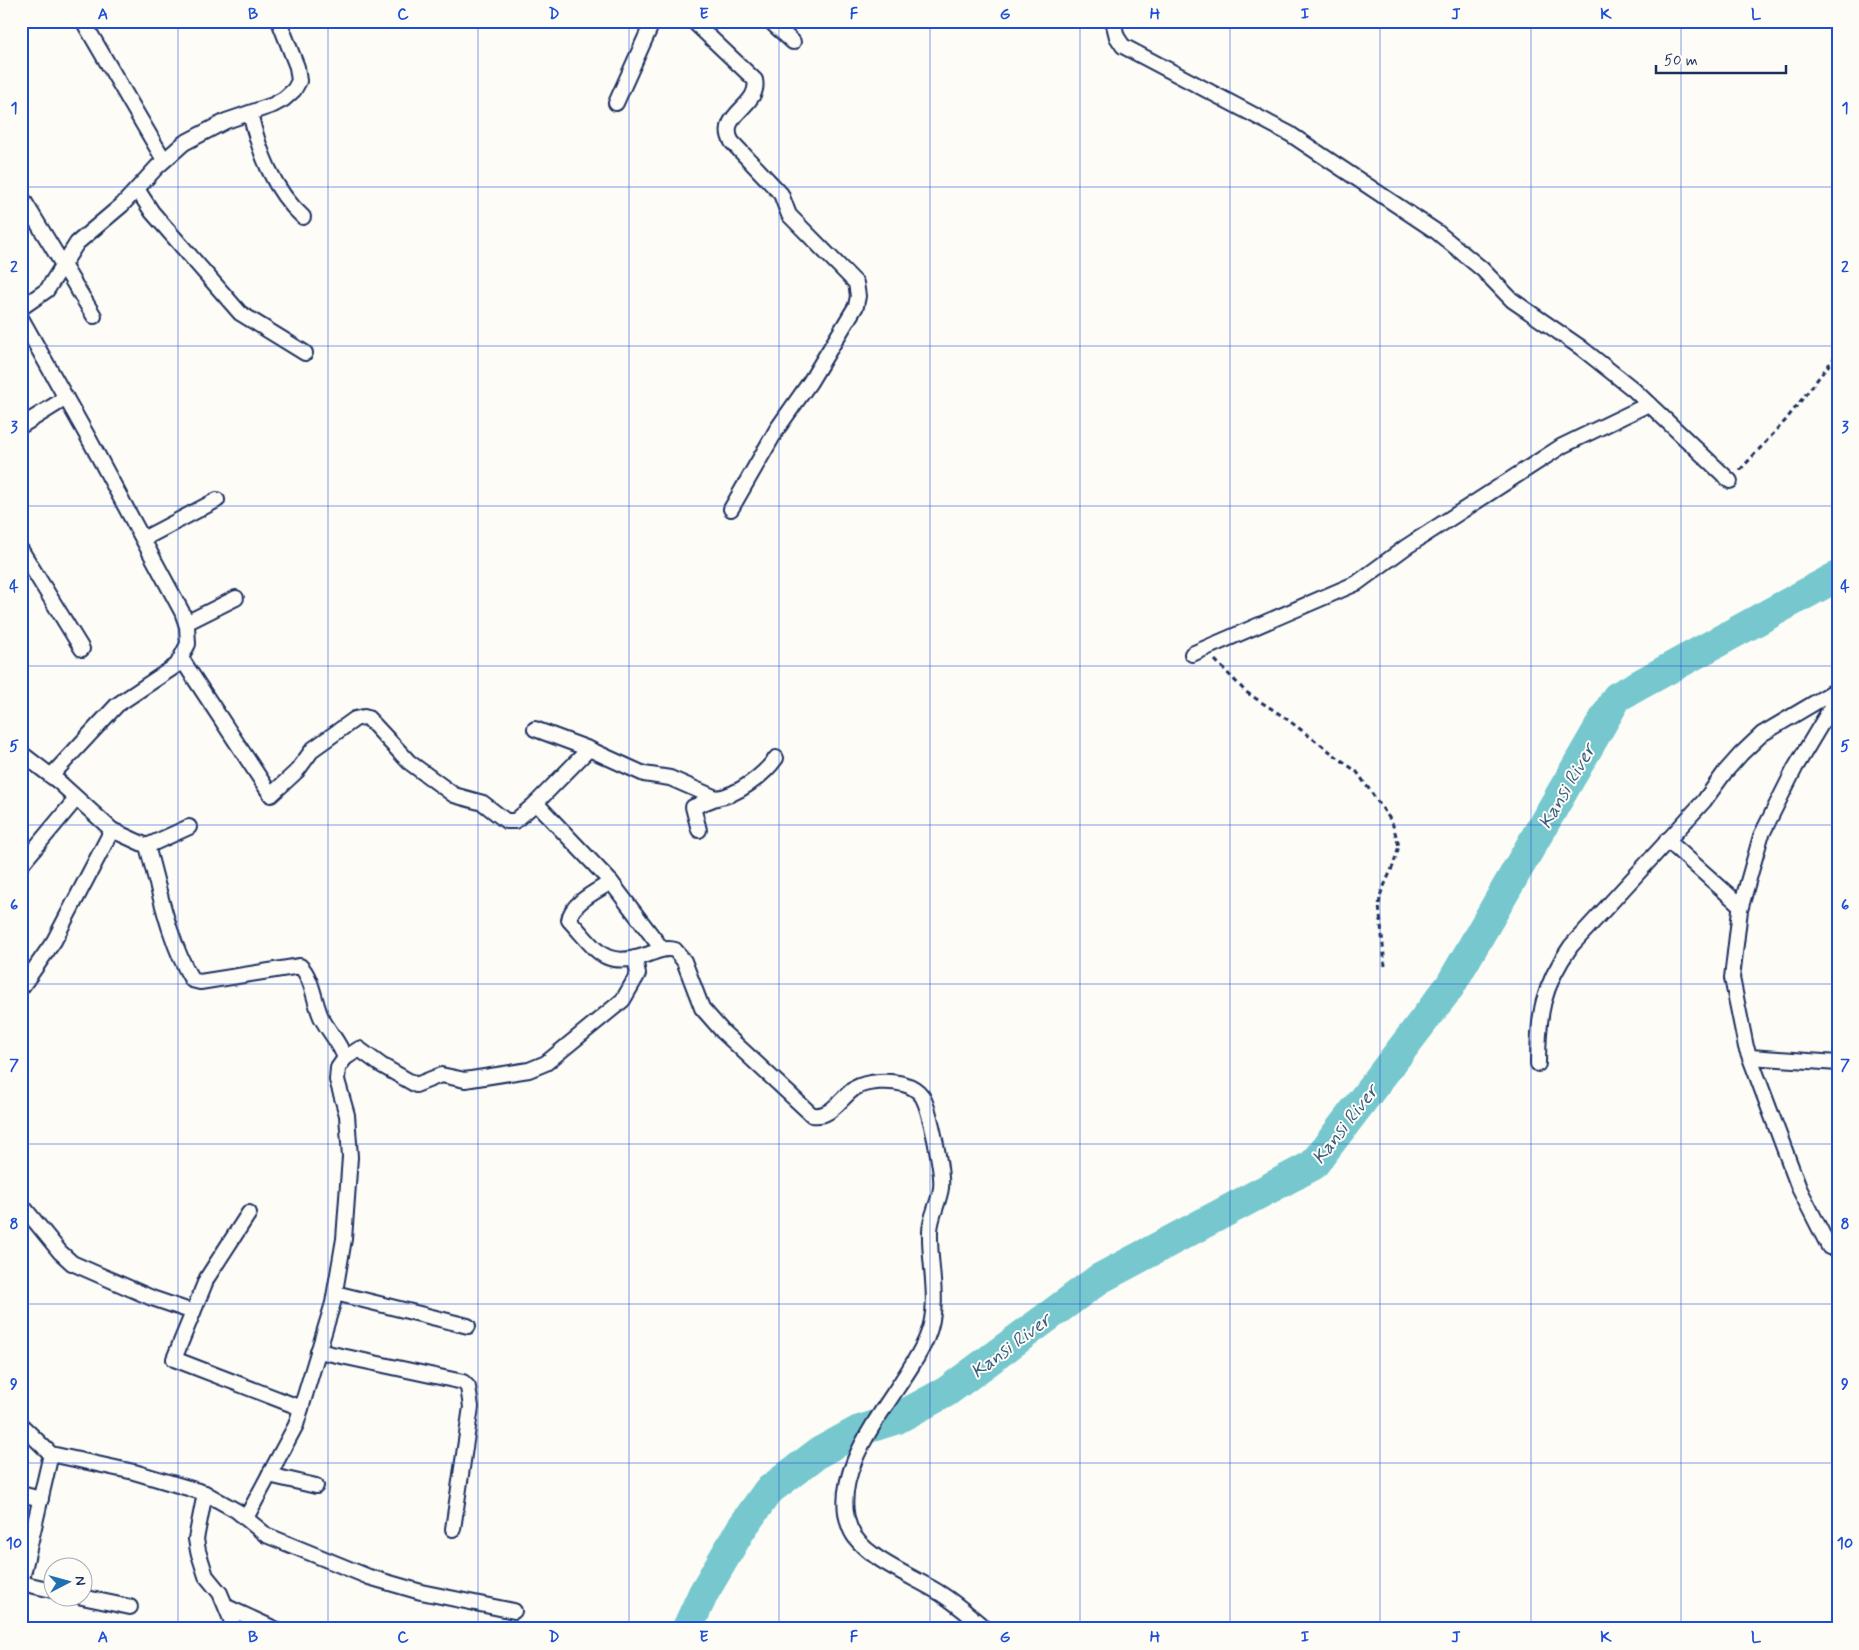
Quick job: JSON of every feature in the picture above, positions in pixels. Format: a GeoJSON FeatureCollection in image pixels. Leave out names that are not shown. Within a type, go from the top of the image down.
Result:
{"type":"FeatureCollection","features":[{"type":"Feature","properties":{"kind":"street"},"geometry":{"type":"LineString","coordinates":[[82,21],[164,160]]}},
{"type":"Feature","properties":{"kind":"street"},"geometry":{"type":"LineString","coordinates":[[21,308],[47,290],[77,243],[122,205],[164,160],[184,143],[226,121],[284,99],[299,81],[297,67],[278,21]]}},
{"type":"Feature","properties":{"kind":"street"},"geometry":{"type":"LineString","coordinates":[[616,103],[654,21]]}},
{"type":"Feature","properties":{"kind":"street"},"geometry":{"type":"LineString","coordinates":[[693,21],[710,26],[755,80],[757,86],[747,103],[730,121],[729,137],[781,194],[789,215],[856,284],[858,289],[856,306],[810,382],[777,428],[731,509]]}},
{"type":"Feature","properties":{"kind":"street"},"geometry":{"type":"LineString","coordinates":[[770,21],[793,42]]}},
{"type":"Feature","properties":{"kind":"street"},"geometry":{"type":"LineString","coordinates":[[1113,21],[1117,37],[1124,46],[1290,134],[1437,232],[1482,269],[1512,300],[1580,347],[1648,404],[1730,481]]}},
{"type":"Feature","properties":{"kind":"street"},"geometry":{"type":"LineString","coordinates":[[250,113],[256,140],[267,168],[296,211],[303,217]]}},
{"type":"Feature","properties":{"kind":"street"},"geometry":{"type":"LineString","coordinates":[[137,189],[152,212],[235,308],[305,353]]}},
{"type":"Feature","properties":{"kind":"street"},"geometry":{"type":"LineString","coordinates":[[21,196],[94,316]]}},
{"type":"Feature","properties":{"kind":"street"},"geometry":{"type":"LineString","coordinates":[[21,318],[143,539],[186,623],[188,644],[177,665],[117,705],[51,776]]}},
{"type":"Feature","properties":{"kind":"street"},"geometry":{"type":"LineString","coordinates":[[21,426],[66,398]]}},
{"type":"Feature","properties":{"kind":"street"},"geometry":{"type":"LineString","coordinates":[[1198,651],[1357,583],[1406,547],[1562,446],[1648,404]]}},
{"type":"Feature","properties":{"kind":"street"},"geometry":{"type":"LineString","coordinates":[[143,539],[217,500]]}},
{"type":"Feature","properties":{"kind":"street"},"geometry":{"type":"LineString","coordinates":[[21,550],[82,649]]}},
{"type":"Feature","properties":{"kind":"street"},"geometry":{"type":"LineString","coordinates":[[186,623],[236,598]]}},
{"type":"Feature","properties":{"kind":"street"},"geometry":{"type":"LineString","coordinates":[[181,658],[271,795],[297,771],[313,749],[355,720],[364,717],[368,718],[409,762],[454,795],[483,803],[506,821],[515,821],[536,803],[590,749]]}},
{"type":"Feature","properties":{"kind":"street"},"geometry":{"type":"LineString","coordinates":[[1538,1064],[1538,1035],[1542,1003],[1556,967],[1570,946],[1704,801],[1725,772],[1762,734],[1838,689]]}},
{"type":"Feature","properties":{"kind":"street"},"geometry":{"type":"LineString","coordinates":[[1829,1247],[1799,1188],[1750,1057],[1737,1012],[1732,978],[1741,906],[1767,822],[1795,768],[1838,696]]}},
{"type":"Feature","properties":{"kind":"street"},"geometry":{"type":"LineString","coordinates":[[536,729],[590,749],[644,774],[670,778],[716,798]]}},
{"type":"Feature","properties":{"kind":"street"},"geometry":{"type":"LineString","coordinates":[[21,754],[51,776],[112,830],[147,846],[189,827]]}},
{"type":"Feature","properties":{"kind":"street"},"geometry":{"type":"LineString","coordinates":[[700,830],[693,807],[744,786],[761,776],[776,758]]}},
{"type":"Feature","properties":{"kind":"street"},"geometry":{"type":"LineString","coordinates":[[21,866],[76,799]]}},
{"type":"Feature","properties":{"kind":"street"},"geometry":{"type":"LineString","coordinates":[[536,803],[611,882],[662,949]]}},
{"type":"Feature","properties":{"kind":"street"},"geometry":{"type":"LineString","coordinates":[[21,988],[54,941],[112,830]]}},
{"type":"Feature","properties":{"kind":"street"},"geometry":{"type":"LineString","coordinates":[[1667,840],[1741,906]]}},
{"type":"Feature","properties":{"kind":"street"},"geometry":{"type":"LineString","coordinates":[[147,846],[168,921],[182,960],[192,980],[200,982],[300,966],[306,972],[324,1022],[342,1049],[345,1058]]}},
{"type":"Feature","properties":{"kind":"street"},"geometry":{"type":"LineString","coordinates":[[611,882],[576,906],[570,914],[569,920],[605,957],[615,961],[636,958],[669,948],[680,955],[700,1004],[723,1032],[812,1115],[826,1114],[855,1088],[875,1083],[904,1084],[915,1088],[924,1100],[929,1113],[942,1179],[930,1230],[934,1298],[932,1320],[925,1342],[872,1426],[857,1455],[847,1491],[847,1509],[850,1528],[856,1539],[870,1551],[939,1592],[986,1629]]}},
{"type":"Feature","properties":{"kind":"street"},"geometry":{"type":"LineString","coordinates":[[246,1518],[287,1444],[335,1293],[344,1239],[350,1157],[347,1115],[337,1080],[338,1068],[345,1058],[359,1049],[397,1076],[416,1085],[441,1075],[465,1080],[529,1070],[546,1064],[623,1000],[638,974],[636,958]]}},
{"type":"Feature","properties":{"kind":"street"},"geometry":{"type":"LineString","coordinates":[[1750,1057],[1838,1063]]}},
{"type":"Feature","properties":{"kind":"street"},"geometry":{"type":"LineString","coordinates":[[21,1204],[60,1252],[72,1263],[152,1298],[193,1312]]}},
{"type":"Feature","properties":{"kind":"street"},"geometry":{"type":"LineString","coordinates":[[249,1213],[207,1278],[174,1359],[300,1408]]}},
{"type":"Feature","properties":{"kind":"street"},"geometry":{"type":"LineString","coordinates":[[335,1293],[468,1326]]}},
{"type":"Feature","properties":{"kind":"street"},"geometry":{"type":"LineString","coordinates":[[318,1351],[463,1382],[468,1387],[472,1407],[452,1529]]}},
{"type":"Feature","properties":{"kind":"street"},"geometry":{"type":"LineString","coordinates":[[21,1425],[51,1454],[134,1472],[206,1493],[246,1518],[266,1535],[369,1577],[421,1592],[514,1611]]}},
{"type":"Feature","properties":{"kind":"street"},"geometry":{"type":"LineString","coordinates":[[42,1588],[21,1583],[51,1454]]}},
{"type":"Feature","properties":{"kind":"street"},"geometry":{"type":"LineString","coordinates":[[269,1475],[316,1486]]}},
{"type":"Feature","properties":{"kind":"street"},"geometry":{"type":"LineString","coordinates":[[206,1493],[196,1539],[198,1551],[206,1576],[220,1593],[234,1629]]}},
{"type":"Feature","properties":{"kind":"street"},"geometry":{"type":"LineString","coordinates":[[21,1494],[40,1499]]}},
{"type":"Feature","properties":{"kind":"street"},"geometry":{"type":"LineString","coordinates":[[92,1599],[130,1608]]}},
{"type":"Feature","properties":{"kind":"street"},"geometry":{"type":"LineString","coordinates":[[227,1607],[275,1629]]}},
{"type":"Feature","properties":{"kind":"path"},"geometry":{"type":"LineString","coordinates":[[1730,481],[1785,421],[1838,353]]}},
{"type":"Feature","properties":{"kind":"path"},"geometry":{"type":"LineString","coordinates":[[1198,651],[1246,692],[1284,717],[1357,772],[1392,822],[1398,846],[1379,904],[1386,966]]}},
{"type":"Feature","properties":{"kind":"waterway","name":"Kansi River"},"geometry":{"type":"LineString","coordinates":[[687,1629],[704,1592],[741,1529],[768,1491],[818,1453],[858,1431],[896,1419],[946,1392],[1099,1279],[1313,1165],[1450,986],[1617,697],[1838,576]]}}]}
